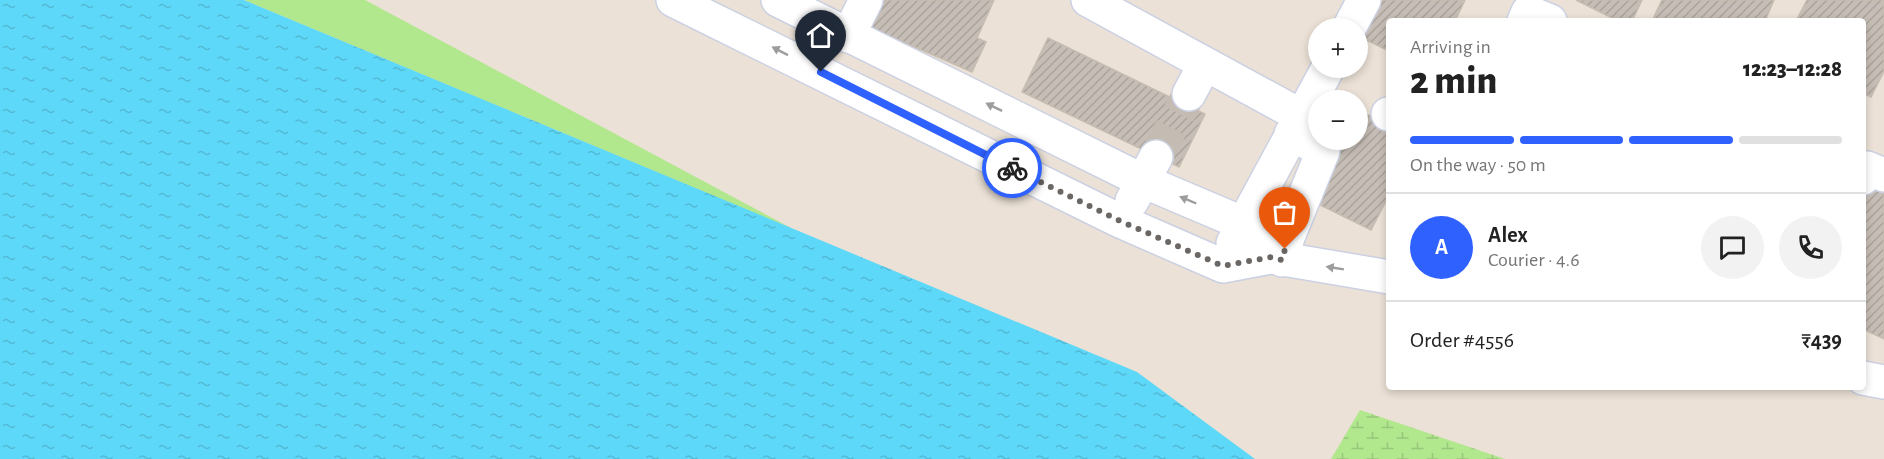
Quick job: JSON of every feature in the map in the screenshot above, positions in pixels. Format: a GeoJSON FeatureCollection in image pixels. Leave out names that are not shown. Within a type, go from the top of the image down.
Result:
{"type":"FeatureCollection","features":[{"type":"Feature","properties":{"kind":"street"},"geometry":{"type":"LineString","coordinates":[[673,0],[1120,221],[1223,266],[1276,259],[1386,269]]}},
{"type":"Feature","properties":{"kind":"street"},"geometry":{"type":"LineString","coordinates":[[778,0],[837,19],[879,51],[1027,123],[1150,169],[1242,223],[1276,259]]}},
{"type":"Feature","properties":{"kind":"street"},"geometry":{"type":"LineString","coordinates":[[837,19],[866,0]]}},
{"type":"Feature","properties":{"kind":"street"},"geometry":{"type":"LineString","coordinates":[[1088,0],[1205,64],[1296,125],[1323,151],[1288,237],[1276,259]]}},
{"type":"Feature","properties":{"kind":"street"},"geometry":{"type":"LineString","coordinates":[[1354,18],[1364,0]]}},
{"type":"Feature","properties":{"kind":"street"},"geometry":{"type":"LineString","coordinates":[[1525,18],[1528,12],[1543,18]]}},
{"type":"Feature","properties":{"kind":"street"},"geometry":{"type":"LineString","coordinates":[[858,91],[879,51]]}},
{"type":"Feature","properties":{"kind":"street"},"geometry":{"type":"LineString","coordinates":[[1189,94],[1205,64]]}},
{"type":"Feature","properties":{"kind":"street"},"geometry":{"type":"LineString","coordinates":[[1223,266],[1242,223],[1322,78]]}},
{"type":"Feature","properties":{"kind":"street"},"geometry":{"type":"LineString","coordinates":[[1005,165],[1027,123]]}},
{"type":"Feature","properties":{"kind":"street"},"geometry":{"type":"LineString","coordinates":[[1866,172],[1868,168],[1884,175]]}},
{"type":"Feature","properties":{"kind":"street"},"geometry":{"type":"LineString","coordinates":[[1120,221],[1150,169]]}},
{"type":"Feature","properties":{"kind":"street"},"geometry":{"type":"LineString","coordinates":[[1866,379],[1884,382]]}},
{"type":"Feature","properties":{"kind":"green space"},"geometry":{"type":"Polygon","coordinates":[[[244,0],[365,0],[793,229],[244,0]]]}},
{"type":"Feature","properties":{"kind":"green space"},"geometry":{"type":"Polygon","coordinates":[[[1360,410],[1505,459],[1331,459],[1360,410]]]}},
{"type":"Feature","properties":{"kind":"water"},"geometry":{"type":"Polygon","coordinates":[[[0,0],[244,0],[1137,372],[1255,459],[0,459],[0,0]]]}},
{"type":"Feature","properties":{"kind":"building"},"geometry":{"type":"Polygon","coordinates":[[[884,0],[994,0],[977,38],[986,42],[972,72],[871,28],[884,0]]]}},
{"type":"Feature","properties":{"kind":"building"},"geometry":{"type":"Polygon","coordinates":[[[1380,0],[1465,0],[1456,18],[1386,18],[1386,50],[1368,41],[1368,25],[1380,0]]]}},
{"type":"Feature","properties":{"kind":"building"},"geometry":{"type":"Polygon","coordinates":[[[1576,0],[1642,0],[1633,18],[1612,18],[1576,0]]]}},
{"type":"Feature","properties":{"kind":"building"},"geometry":{"type":"Polygon","coordinates":[[[1662,0],[1774,0],[1766,18],[1653,18],[1662,0]]]}},
{"type":"Feature","properties":{"kind":"building"},"geometry":{"type":"Polygon","coordinates":[[[1807,0],[1884,0],[1884,71],[1871,97],[1866,94],[1866,18],[1798,18],[1807,0]]]}},
{"type":"Feature","properties":{"kind":"building"},"geometry":{"type":"Polygon","coordinates":[[[1048,38],[1205,114],[1179,167],[1022,92],[1048,38]]]}},
{"type":"Feature","properties":{"kind":"building"},"geometry":{"type":"Polygon","coordinates":[[[1368,115],[1386,124],[1386,201],[1371,230],[1312,201],[1338,150],[1368,150],[1368,115]]]}},
{"type":"Feature","properties":{"kind":"building"},"geometry":{"type":"Polygon","coordinates":[[[1884,180],[1884,339],[1866,330],[1866,185],[1884,180]]]}},
{"type":"Feature","properties":{"kind":"tunnel"},"geometry":{"type":"LineString","coordinates":[[1156,157],[1189,94]]}},
{"type":"Feature","properties":{"kind":"way so far"},"geometry":{"type":"LineString","coordinates":[[1012,168],[1120,221],[1223,266],[1271,257],[1282,260],[1285,249]]}},
{"type":"Feature","properties":{"kind":"route"},"geometry":{"type":"LineString","coordinates":[[821,72],[1012,168]]}}]}
